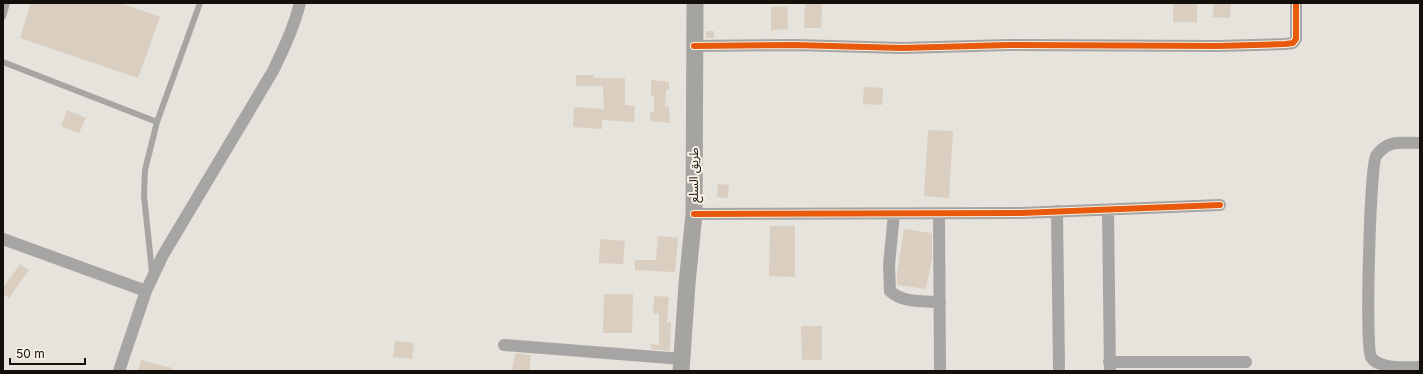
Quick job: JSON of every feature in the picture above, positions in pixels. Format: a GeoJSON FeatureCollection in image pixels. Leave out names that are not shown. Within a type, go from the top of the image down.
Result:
{"type":"FeatureCollection","features":[{"type":"Feature","properties":{"kind":"street"},"geometry":{"type":"LineString","coordinates":[[119,371],[146,291],[163,255],[273,71],[289,39],[297,18],[300,3]]}},
{"type":"Feature","properties":{"kind":"street","name":"طريق السلع"},"geometry":{"type":"LineString","coordinates":[[682,365],[687,284],[694,214],[695,3]]}},
{"type":"Feature","properties":{"kind":"street"},"geometry":{"type":"LineString","coordinates":[[694,46],[795,45],[902,48],[1009,45],[1218,46],[1285,44],[1293,43],[1296,40],[1296,3]]}},
{"type":"Feature","properties":{"kind":"street"},"geometry":{"type":"LineString","coordinates":[[1420,143],[1391,143],[1381,150],[1375,158],[1372,185],[1368,321],[1369,350],[1371,357],[1377,363],[1386,366],[1420,367]]}},
{"type":"Feature","properties":{"kind":"street"},"geometry":{"type":"LineString","coordinates":[[694,214],[939,214],[1108,210],[1220,205]]}},
{"type":"Feature","properties":{"kind":"street"},"geometry":{"type":"LineString","coordinates":[[1108,210],[1110,367],[1246,362]]}},
{"type":"Feature","properties":{"kind":"street"},"geometry":{"type":"LineString","coordinates":[[1057,211],[1058,368]]}},
{"type":"Feature","properties":{"kind":"street"},"geometry":{"type":"LineString","coordinates":[[894,214],[890,265],[890,291],[899,298],[905,300],[940,302]]}},
{"type":"Feature","properties":{"kind":"street"},"geometry":{"type":"LineString","coordinates":[[939,214],[940,371]]}},
{"type":"Feature","properties":{"kind":"street"},"geometry":{"type":"LineString","coordinates":[[3,240],[146,291]]}},
{"type":"Feature","properties":{"kind":"street"},"geometry":{"type":"LineString","coordinates":[[504,345],[682,365]]}},
{"type":"Feature","properties":{"kind":"lane"},"geometry":{"type":"LineString","coordinates":[[3,17],[7,3]]}},
{"type":"Feature","properties":{"kind":"lane"},"geometry":{"type":"LineString","coordinates":[[153,276],[144,196],[145,170],[157,122],[200,3]]}},
{"type":"Feature","properties":{"kind":"lane"},"geometry":{"type":"LineString","coordinates":[[3,62],[157,122]]}},
{"type":"Feature","properties":{"kind":"building"},"geometry":{"type":"Polygon","coordinates":[[[31,3],[121,3],[160,17],[138,78],[20,38],[31,3]]]}},
{"type":"Feature","properties":{"kind":"building"},"geometry":{"type":"Polygon","coordinates":[[[1173,3],[1197,3],[1197,22],[1173,22],[1173,3]]]}},
{"type":"Feature","properties":{"kind":"building"},"geometry":{"type":"Polygon","coordinates":[[[1214,3],[1231,3],[1230,18],[1213,17],[1214,3]]]}},
{"type":"Feature","properties":{"kind":"building"},"geometry":{"type":"Polygon","coordinates":[[[805,4],[822,4],[821,28],[804,28],[805,4]]]}},
{"type":"Feature","properties":{"kind":"building"},"geometry":{"type":"Polygon","coordinates":[[[787,6],[788,29],[771,30],[771,7],[787,6]]]}},
{"type":"Feature","properties":{"kind":"building"},"geometry":{"type":"Polygon","coordinates":[[[706,31],[714,31],[714,38],[706,38],[706,31]]]}},
{"type":"Feature","properties":{"kind":"building"},"geometry":{"type":"Polygon","coordinates":[[[576,75],[594,75],[594,78],[625,78],[625,105],[635,106],[634,122],[602,120],[602,129],[573,127],[574,107],[604,109],[603,86],[576,86],[576,75]]]}},
{"type":"Feature","properties":{"kind":"building"},"geometry":{"type":"Polygon","coordinates":[[[651,80],[669,82],[669,90],[666,90],[665,107],[669,107],[670,123],[650,121],[650,112],[654,112],[654,96],[651,96],[651,80]]]}},
{"type":"Feature","properties":{"kind":"building"},"geometry":{"type":"Polygon","coordinates":[[[864,87],[883,88],[882,105],[863,104],[864,87]]]}},
{"type":"Feature","properties":{"kind":"building"},"geometry":{"type":"Polygon","coordinates":[[[67,110],[86,118],[79,133],[61,126],[67,110]]]}},
{"type":"Feature","properties":{"kind":"building"},"geometry":{"type":"Polygon","coordinates":[[[928,130],[953,131],[949,198],[924,196],[928,130]]]}},
{"type":"Feature","properties":{"kind":"building"},"geometry":{"type":"Polygon","coordinates":[[[718,184],[729,185],[728,198],[717,197],[718,184]]]}},
{"type":"Feature","properties":{"kind":"building"},"geometry":{"type":"Polygon","coordinates":[[[770,226],[795,226],[795,277],[769,276],[770,226]]]}},
{"type":"Feature","properties":{"kind":"building"},"geometry":{"type":"Polygon","coordinates":[[[904,229],[932,233],[932,258],[926,289],[897,285],[897,273],[904,229]]]}},
{"type":"Feature","properties":{"kind":"building"},"geometry":{"type":"Polygon","coordinates":[[[658,236],[678,238],[675,272],[635,270],[635,260],[656,260],[658,236]]]}},
{"type":"Feature","properties":{"kind":"building"},"geometry":{"type":"Polygon","coordinates":[[[600,239],[625,241],[623,264],[599,263],[600,239]]]}},
{"type":"Feature","properties":{"kind":"building"},"geometry":{"type":"Polygon","coordinates":[[[20,264],[29,270],[9,298],[3,294],[3,288],[20,264]]]}},
{"type":"Feature","properties":{"kind":"building"},"geometry":{"type":"Polygon","coordinates":[[[604,294],[633,294],[632,333],[603,333],[604,294]]]}},
{"type":"Feature","properties":{"kind":"building"},"geometry":{"type":"Polygon","coordinates":[[[654,296],[669,297],[667,322],[671,322],[670,351],[651,349],[651,344],[659,345],[659,314],[653,314],[654,296]]]}},
{"type":"Feature","properties":{"kind":"building"},"geometry":{"type":"Polygon","coordinates":[[[801,326],[822,326],[822,360],[802,360],[801,326]]]}},
{"type":"Feature","properties":{"kind":"building"},"geometry":{"type":"Polygon","coordinates":[[[395,341],[414,343],[412,359],[393,357],[395,341]]]}},
{"type":"Feature","properties":{"kind":"building"},"geometry":{"type":"Polygon","coordinates":[[[515,353],[531,355],[529,371],[512,371],[515,353]]]}},
{"type":"Feature","properties":{"kind":"building"},"geometry":{"type":"Polygon","coordinates":[[[141,360],[172,368],[172,371],[138,371],[141,360]]]}},
{"type":"Feature","properties":{"kind":"cycle path"},"geometry":{"type":"LineString","coordinates":[[694,46],[795,45],[902,48],[1009,45],[1218,46],[1285,44],[1293,43],[1296,39],[1296,3]]}},
{"type":"Feature","properties":{"kind":"cycle path"},"geometry":{"type":"LineString","coordinates":[[694,214],[1021,213],[1220,205]]}}]}
